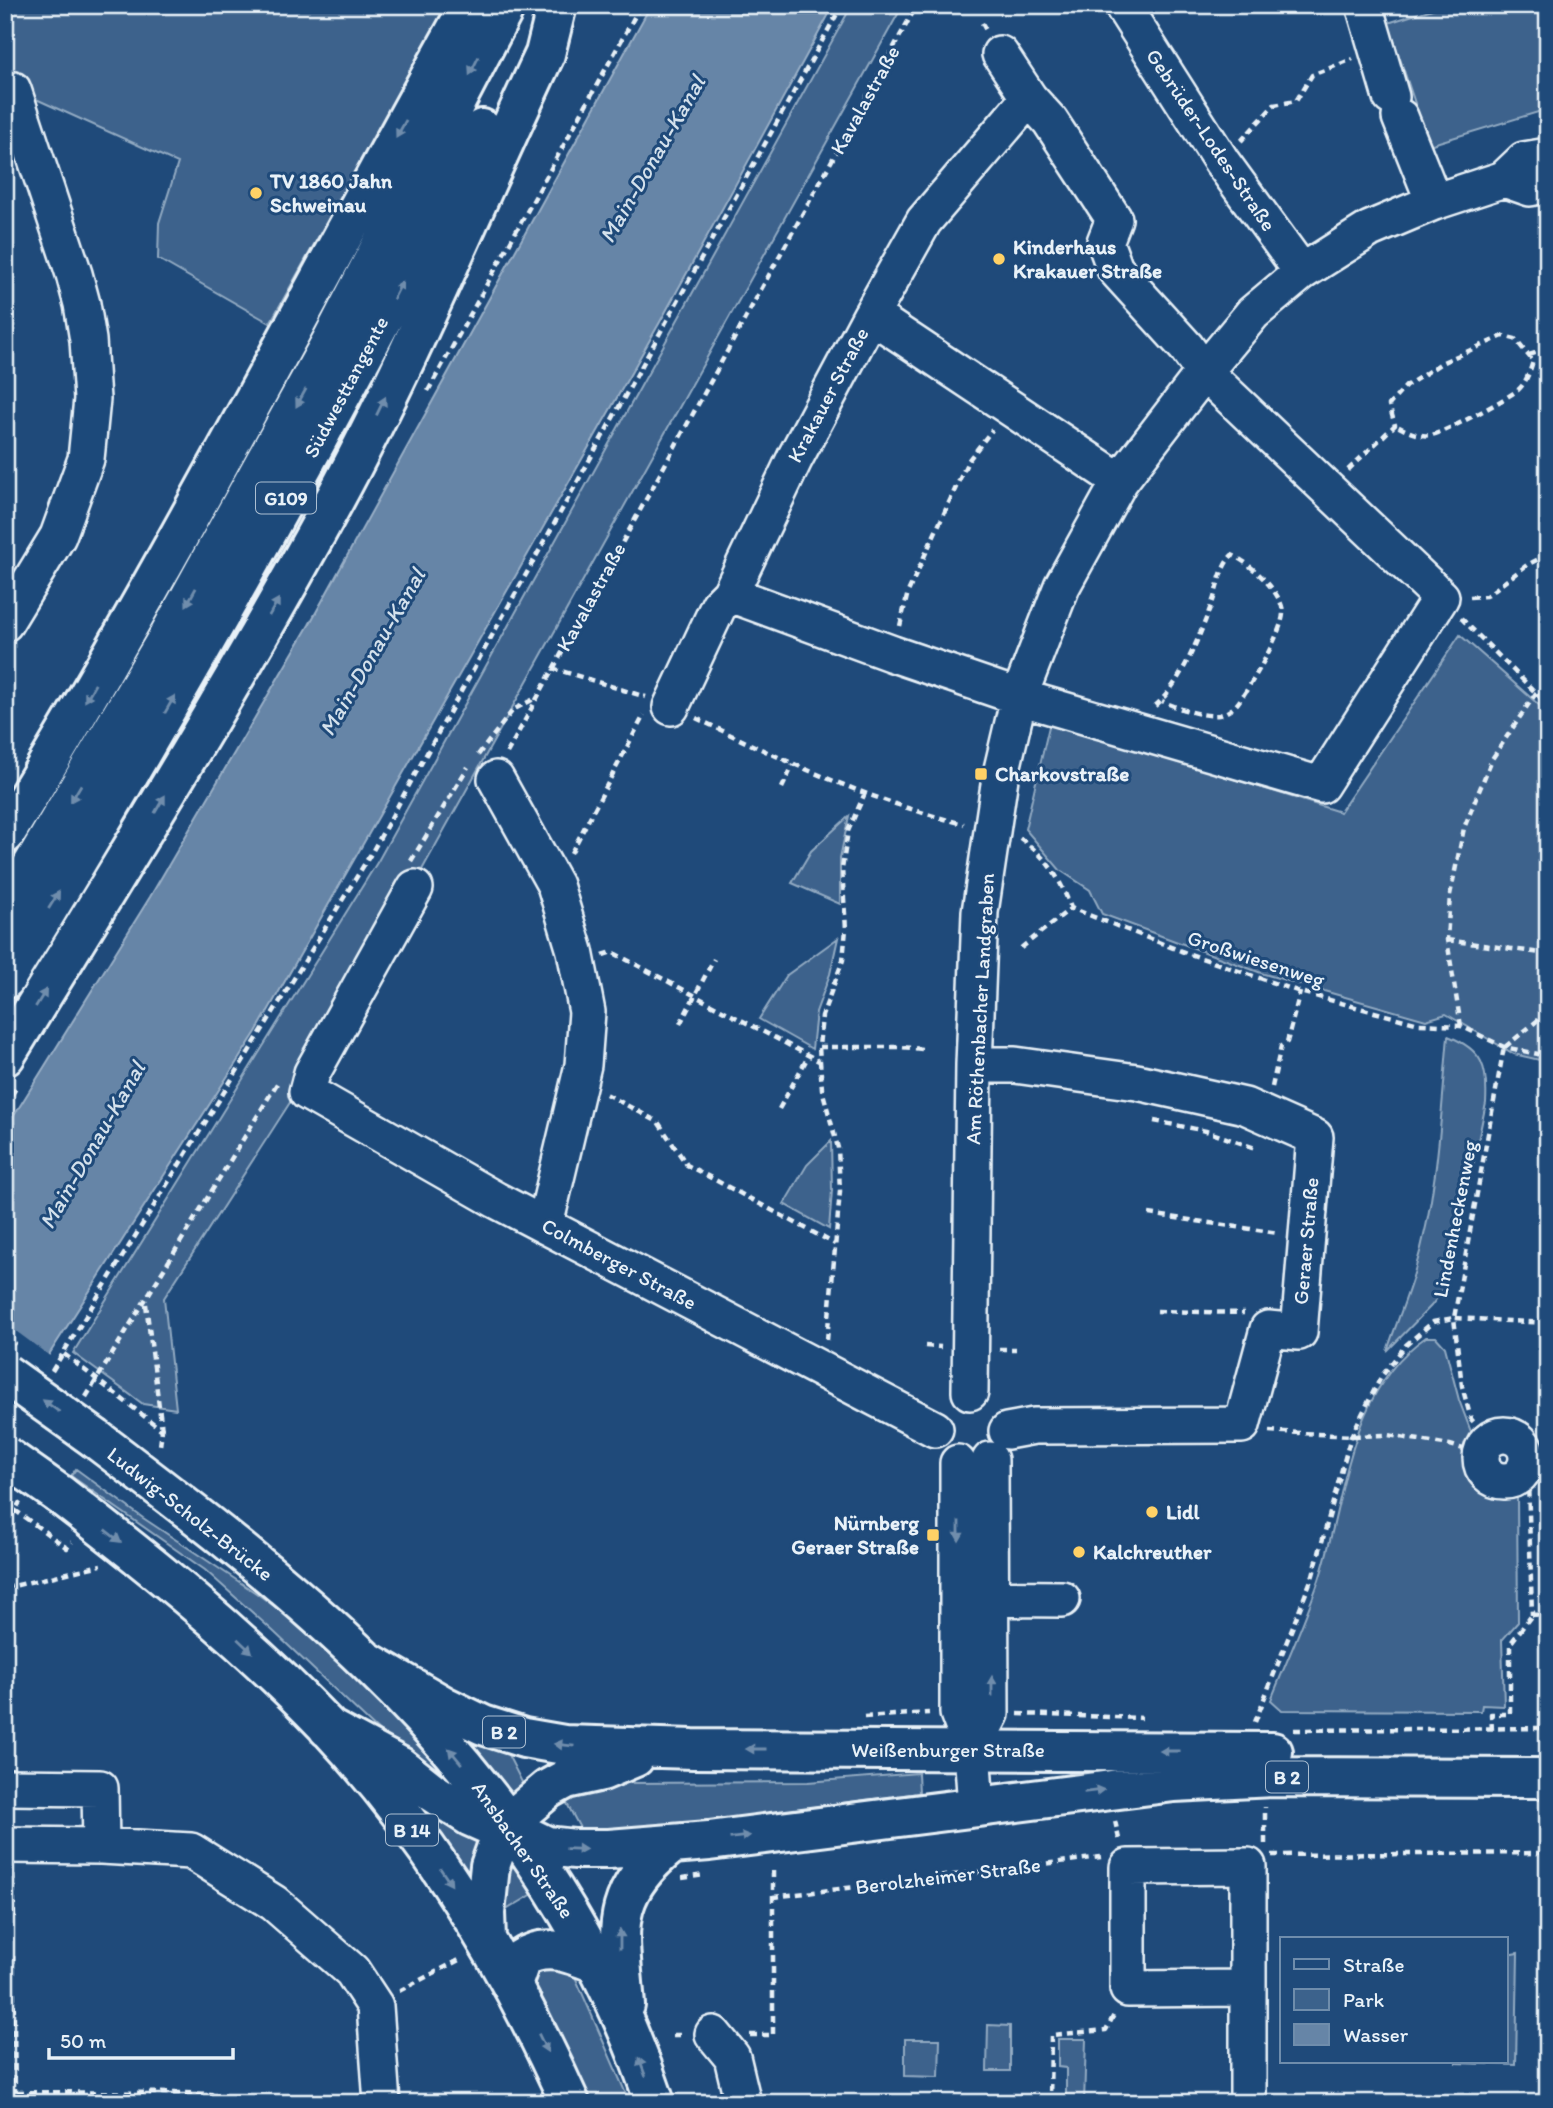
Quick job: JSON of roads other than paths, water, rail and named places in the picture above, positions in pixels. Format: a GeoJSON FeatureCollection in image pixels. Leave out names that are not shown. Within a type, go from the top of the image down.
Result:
{"type":"FeatureCollection","features":[{"type":"Feature","properties":{"kind":"main road"},"geometry":{"type":"LineString","coordinates":[[5,834],[70,729],[155,579],[470,5]]}},
{"type":"Feature","properties":{"kind":"main road","name":"Südwesttangente"},"geometry":{"type":"LineString","coordinates":[[5,912],[169,637],[325,354],[506,5]]}},
{"type":"Feature","properties":{"kind":"main road","name":"Südwesttangente"},"geometry":{"type":"LineString","coordinates":[[5,979],[142,754],[309,458],[545,5]]}},
{"type":"Feature","properties":{"kind":"main road"},"geometry":{"type":"LineString","coordinates":[[5,1056],[148,824],[351,469],[545,54],[557,5]]}},
{"type":"Feature","properties":{"kind":"main road","name":"Ludwig-Scholz-Brücke"},"geometry":{"type":"LineString","coordinates":[[5,1374],[177,1501],[265,1572],[368,1662]]}},
{"type":"Feature","properties":{"kind":"main road","name":"B 2"},"geometry":{"type":"LineString","coordinates":[[5,1456],[40,1496],[194,1601],[242,1643],[328,1728],[399,1766],[432,1792],[471,1817],[489,1825],[512,1829],[547,1846],[599,1849],[675,1861],[976,1807],[1174,1782],[1239,1778],[1548,1778]]}},
{"type":"Feature","properties":{"kind":"main road","name":"Weißenburger Straße"},"geometry":{"type":"LineString","coordinates":[[368,1662],[461,1715],[524,1738],[584,1747],[1548,1753]]}},
{"type":"Feature","properties":{"kind":"main road","name":"Ansbacher Straße"},"geometry":{"type":"LineString","coordinates":[[368,1662],[439,1736],[541,1868],[596,1963],[627,2031],[655,2103]]}},
{"type":"Feature","properties":{"kind":"main road","name":"B 14"},"geometry":{"type":"LineString","coordinates":[[328,1728],[416,1836],[469,1953],[512,1985],[570,2103]]}},
{"type":"Feature","properties":{"kind":"main road"},"geometry":{"type":"LineString","coordinates":[[469,1953],[485,1913],[496,1849],[522,1811],[554,1785],[573,1777],[602,1771],[656,1748]]}},
{"type":"Feature","properties":{"kind":"main road"},"geometry":{"type":"LineString","coordinates":[[627,2031],[619,1940],[624,1905],[632,1885],[642,1872],[675,1861]]}},
{"type":"Feature","properties":{"kind":"main road"},"geometry":{"type":"LineString","coordinates":[[512,1985],[521,1959],[535,1951],[568,1952],[596,1963]]}},
{"type":"Feature","properties":{"kind":"street","name":"Gebrüder-Lodes-Straße"},"geometry":{"type":"LineString","coordinates":[[1122,5],[1222,162],[1302,272]]}},
{"type":"Feature","properties":{"kind":"street"},"geometry":{"type":"LineString","coordinates":[[1364,5],[1395,107],[1434,202]]}},
{"type":"Feature","properties":{"kind":"street"},"geometry":{"type":"LineString","coordinates":[[730,594],[1019,697],[1321,785],[1441,597],[1204,372],[1186,347],[1115,269],[1105,242],[1114,219],[1050,121],[1029,98],[1000,54]]}},
{"type":"Feature","properties":{"kind":"street"},"geometry":{"type":"LineString","coordinates":[[5,88],[13,90],[74,274],[88,340],[92,399],[86,459],[58,536],[5,623]]}},
{"type":"Feature","properties":{"kind":"street"},"geometry":{"type":"LineString","coordinates":[[871,315],[924,221],[1029,98]]}},
{"type":"Feature","properties":{"kind":"street","name":"Am Röthenbacher Landgraben"},"geometry":{"type":"LineString","coordinates":[[970,1392],[974,1065],[980,912],[1000,778],[1019,697],[1062,586],[1120,481],[1253,313],[1302,272],[1370,229],[1434,202],[1504,179],[1524,160],[1548,156]]}},
{"type":"Feature","properties":{"kind":"street"},"geometry":{"type":"LineString","coordinates":[[1504,179],[1530,188],[1548,184]]}},
{"type":"Feature","properties":{"kind":"street","name":"Krakauer Straße"},"geometry":{"type":"LineString","coordinates":[[662,703],[719,605],[730,594],[794,458],[871,315],[1120,481]]}},
{"type":"Feature","properties":{"kind":"street"},"geometry":{"type":"LineString","coordinates":[[496,779],[555,885],[577,962],[587,1012],[583,1065],[545,1225]]}},
{"type":"Feature","properties":{"kind":"street","name":"Colmberger Straße"},"geometry":{"type":"LineString","coordinates":[[412,877],[312,1073],[294,1085],[496,1200],[935,1429]]}},
{"type":"Feature","properties":{"kind":"street","name":"Geraer Straße"},"geometry":{"type":"LineString","coordinates":[[974,1065],[1015,1065],[1137,1082],[1266,1114],[1315,1137],[1299,1332],[1268,1329],[1242,1425],[1034,1426],[985,1451]]}},
{"type":"Feature","properties":{"kind":"street"},"geometry":{"type":"LineString","coordinates":[[976,1807],[972,1750],[958,1713],[976,1598],[985,1451],[1007,1420],[997,1403],[989,1397],[970,1392],[945,1403],[936,1420],[935,1429],[941,1450],[985,1451]]}},
{"type":"Feature","properties":{"kind":"street"},"geometry":{"type":"LineString","coordinates":[[1485,1447],[1496,1436],[1512,1436],[1524,1446],[1533,1459]]}},
{"type":"Feature","properties":{"kind":"street"},"geometry":{"type":"LineString","coordinates":[[976,1598],[1062,1599]]}},
{"type":"Feature","properties":{"kind":"street"},"geometry":{"type":"LineString","coordinates":[[5,1787],[100,1788],[101,1846]]}},
{"type":"Feature","properties":{"kind":"street"},"geometry":{"type":"LineString","coordinates":[[9,1845],[191,1851],[274,1903],[352,1971],[375,2006],[382,2103]]}},
{"type":"Feature","properties":{"kind":"street"},"geometry":{"type":"LineString","coordinates":[[1248,1988],[1128,1989],[1128,1867],[1248,1866],[1248,1988],[1248,2103]]}},
{"type":"Feature","properties":{"kind":"street"},"geometry":{"type":"LineString","coordinates":[[713,2034],[732,2057],[743,2103]]}},
{"type":"Feature","properties":{"kind":"water","name":"Main-Donau-Kanal"},"geometry":{"type":"Polygon","coordinates":[[[651,5],[834,5],[660,322],[256,1032],[5,1423],[5,1130],[150,897],[309,625],[651,5]]]}},
{"type":"Feature","properties":{"kind":"place","name":"TV 1860 Jahn Schweinau"},"geometry":{"type":"Point","coordinates":[256,193]}},
{"type":"Feature","properties":{"kind":"place","name":"Kinderhaus Krakauer Straße"},"geometry":{"type":"Point","coordinates":[999,259]}},
{"type":"Feature","properties":{"kind":"place","name":"Charkovstraße"},"geometry":{"type":"Point","coordinates":[981,774]}},
{"type":"Feature","properties":{"kind":"place","name":"Lidl"},"geometry":{"type":"Point","coordinates":[1152,1512]}},
{"type":"Feature","properties":{"kind":"place","name":"Nürnberg Geraer Straße"},"geometry":{"type":"Point","coordinates":[933,1535]}},
{"type":"Feature","properties":{"kind":"place","name":"Kalchreuther"},"geometry":{"type":"Point","coordinates":[1079,1552]}}]}
